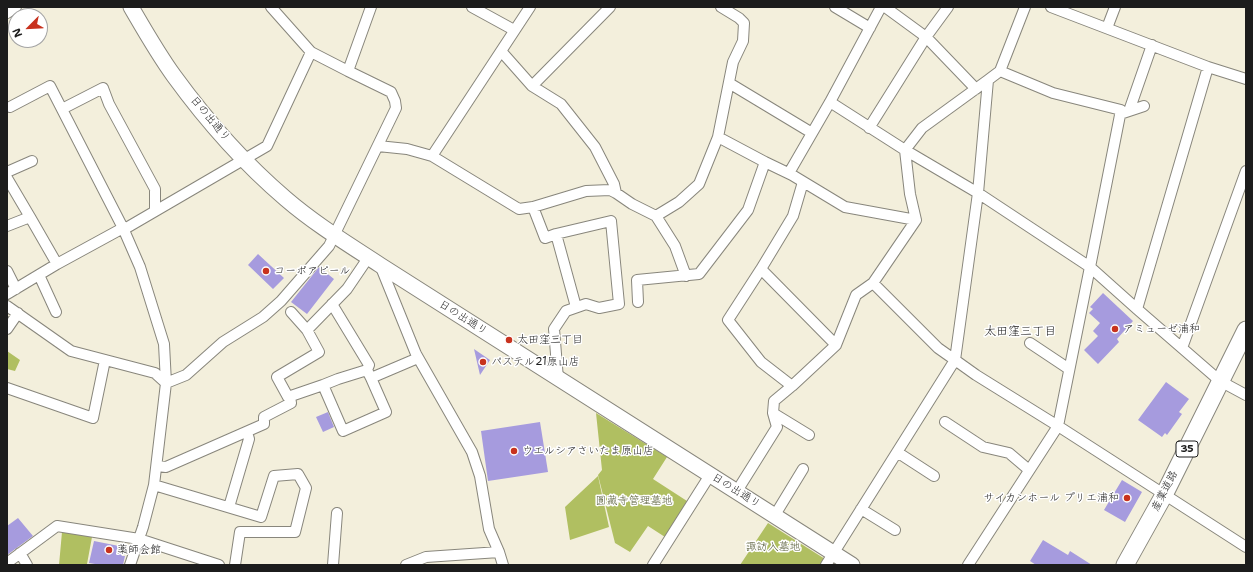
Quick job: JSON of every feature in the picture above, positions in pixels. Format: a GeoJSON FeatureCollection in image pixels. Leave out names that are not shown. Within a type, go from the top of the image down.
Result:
{"type":"FeatureCollection","features":[{"type":"Feature","properties":{"kind":"main road","name":"産業道路"},"geometry":{"type":"LineString","coordinates":[[1125,565],[1164,495],[1246,330]]}},
{"type":"Feature","properties":{"kind":"street"},"geometry":{"type":"LineString","coordinates":[[7,13],[16,7]]}},
{"type":"Feature","properties":{"kind":"street","name":"日の出通り"},"geometry":{"type":"LineString","coordinates":[[131,7],[174,76],[204,113],[245,159],[287,200],[335,236],[374,262],[775,515],[830,559],[852,565]]}},
{"type":"Feature","properties":{"kind":"street"},"geometry":{"type":"LineString","coordinates":[[166,383],[186,375],[224,342],[263,317],[281,301],[329,246],[396,108],[391,92],[311,52],[271,7]]}},
{"type":"Feature","properties":{"kind":"street"},"geometry":{"type":"LineString","coordinates":[[348,71],[370,7]]}},
{"type":"Feature","properties":{"kind":"street"},"geometry":{"type":"LineString","coordinates":[[472,7],[514,30]]}},
{"type":"Feature","properties":{"kind":"street"},"geometry":{"type":"LineString","coordinates":[[432,156],[530,7]]}},
{"type":"Feature","properties":{"kind":"street"},"geometry":{"type":"LineString","coordinates":[[532,86],[610,7]]}},
{"type":"Feature","properties":{"kind":"street"},"geometry":{"type":"LineString","coordinates":[[656,216],[679,202],[699,184],[718,137],[733,62],[743,41],[744,24],[739,18],[721,7]]}},
{"type":"Feature","properties":{"kind":"street"},"geometry":{"type":"LineString","coordinates":[[836,7],[870,28]]}},
{"type":"Feature","properties":{"kind":"street"},"geometry":{"type":"LineString","coordinates":[[789,173],[830,102],[881,7]]}},
{"type":"Feature","properties":{"kind":"street"},"geometry":{"type":"LineString","coordinates":[[885,7],[926,37],[976,89]]}},
{"type":"Feature","properties":{"kind":"street"},"geometry":{"type":"LineString","coordinates":[[869,128],[926,37],[948,7]]}},
{"type":"Feature","properties":{"kind":"street"},"geometry":{"type":"LineString","coordinates":[[737,491],[777,427],[773,413],[774,401],[836,345],[856,295],[873,283],[916,220],[910,194],[905,150],[922,128],[1000,72],[1025,7]]}},
{"type":"Feature","properties":{"kind":"street"},"geometry":{"type":"LineString","coordinates":[[1051,7],[1208,67],[1246,79]]}},
{"type":"Feature","properties":{"kind":"street"},"geometry":{"type":"LineString","coordinates":[[1107,28],[1115,7]]}},
{"type":"Feature","properties":{"kind":"street"},"geometry":{"type":"LineString","coordinates":[[968,565],[1058,426],[1090,267],[1124,112],[1152,45]]}},
{"type":"Feature","properties":{"kind":"street"},"geometry":{"type":"LineString","coordinates":[[501,51],[532,86],[561,104],[595,148],[614,184],[616,193]]}},
{"type":"Feature","properties":{"kind":"street"},"geometry":{"type":"LineString","coordinates":[[7,271],[11,292],[57,264],[123,228],[128,227],[267,146],[311,52]]}},
{"type":"Feature","properties":{"kind":"street"},"geometry":{"type":"LineString","coordinates":[[1137,309],[1208,67]]}},
{"type":"Feature","properties":{"kind":"street"},"geometry":{"type":"LineString","coordinates":[[1000,72],[1053,93],[1124,112],[1144,106]]}},
{"type":"Feature","properties":{"kind":"street"},"geometry":{"type":"LineString","coordinates":[[830,559],[955,360],[978,193],[988,80]]}},
{"type":"Feature","properties":{"kind":"street"},"geometry":{"type":"LineString","coordinates":[[729,83],[812,133]]}},
{"type":"Feature","properties":{"kind":"street"},"geometry":{"type":"LineString","coordinates":[[10,107],[50,86],[123,228],[140,267],[164,344],[166,383],[157,466],[154,485],[130,565]]}},
{"type":"Feature","properties":{"kind":"street"},"geometry":{"type":"LineString","coordinates":[[62,109],[103,88],[108,104],[155,189],[155,211]]}},
{"type":"Feature","properties":{"kind":"street"},"geometry":{"type":"LineString","coordinates":[[830,102],[869,128],[978,193],[1090,267],[1220,381],[1246,395]]}},
{"type":"Feature","properties":{"kind":"street"},"geometry":{"type":"LineString","coordinates":[[718,137],[764,162],[789,173],[845,207],[916,220]]}},
{"type":"Feature","properties":{"kind":"street"},"geometry":{"type":"LineString","coordinates":[[378,146],[407,149],[432,156],[519,209],[533,207],[586,191],[610,190],[632,204],[656,216],[675,246],[686,276]]}},
{"type":"Feature","properties":{"kind":"street"},"geometry":{"type":"LineString","coordinates":[[7,172],[32,161]]}},
{"type":"Feature","properties":{"kind":"street"},"geometry":{"type":"LineString","coordinates":[[638,302],[637,280],[699,274],[748,210],[764,162]]}},
{"type":"Feature","properties":{"kind":"street"},"geometry":{"type":"LineString","coordinates":[[1182,348],[1246,171]]}},
{"type":"Feature","properties":{"kind":"street"},"geometry":{"type":"LineString","coordinates":[[7,178],[57,264]]}},
{"type":"Feature","properties":{"kind":"street"},"geometry":{"type":"LineString","coordinates":[[792,386],[761,362],[728,320],[793,216],[803,182]]}},
{"type":"Feature","properties":{"kind":"street"},"geometry":{"type":"LineString","coordinates":[[533,207],[546,238],[556,234],[611,221],[619,304],[599,308],[586,304],[566,311],[554,328],[558,378]]}},
{"type":"Feature","properties":{"kind":"street"},"geometry":{"type":"LineString","coordinates":[[7,226],[30,218]]}},
{"type":"Feature","properties":{"kind":"street"},"geometry":{"type":"LineString","coordinates":[[556,234],[576,307]]}},
{"type":"Feature","properties":{"kind":"street"},"geometry":{"type":"LineString","coordinates":[[307,330],[374,262],[418,358],[472,452],[480,476],[489,530],[503,565]]}},
{"type":"Feature","properties":{"kind":"street"},"geometry":{"type":"LineString","coordinates":[[760,269],[836,345]]}},
{"type":"Feature","properties":{"kind":"street"},"geometry":{"type":"LineString","coordinates":[[39,275],[56,312]]}},
{"type":"Feature","properties":{"kind":"street"},"geometry":{"type":"LineString","coordinates":[[873,283],[938,348],[976,375],[1246,547]]}},
{"type":"Feature","properties":{"kind":"street"},"geometry":{"type":"LineString","coordinates":[[323,385],[343,431],[386,412],[369,374],[369,365],[332,304]]}},
{"type":"Feature","properties":{"kind":"street"},"geometry":{"type":"LineString","coordinates":[[7,306],[72,350],[155,373],[166,383]]}},
{"type":"Feature","properties":{"kind":"street"},"geometry":{"type":"LineString","coordinates":[[157,466],[166,467],[247,432],[264,424],[264,417],[291,403],[290,397],[288,397],[277,377],[318,352],[307,330],[291,312]]}},
{"type":"Feature","properties":{"kind":"street"},"geometry":{"type":"LineString","coordinates":[[7,329],[18,313]]}},
{"type":"Feature","properties":{"kind":"street"},"geometry":{"type":"LineString","coordinates":[[1030,343],[1069,369]]}},
{"type":"Feature","properties":{"kind":"street"},"geometry":{"type":"LineString","coordinates":[[290,397],[338,379],[369,374],[418,358]]}},
{"type":"Feature","properties":{"kind":"street"},"geometry":{"type":"LineString","coordinates":[[7,388],[93,418],[105,360]]}},
{"type":"Feature","properties":{"kind":"street"},"geometry":{"type":"LineString","coordinates":[[773,413],[809,434]]}},
{"type":"Feature","properties":{"kind":"street"},"geometry":{"type":"LineString","coordinates":[[946,422],[983,447],[1009,453],[1029,470]]}},
{"type":"Feature","properties":{"kind":"street"},"geometry":{"type":"LineString","coordinates":[[229,507],[249,439],[247,432]]}},
{"type":"Feature","properties":{"kind":"street"},"geometry":{"type":"LineString","coordinates":[[897,452],[934,476]]}},
{"type":"Feature","properties":{"kind":"street"},"geometry":{"type":"LineString","coordinates":[[775,515],[803,469]]}},
{"type":"Feature","properties":{"kind":"street"},"geometry":{"type":"LineString","coordinates":[[154,485],[261,516],[274,476],[298,474],[306,488],[294,532],[240,532],[235,565]]}},
{"type":"Feature","properties":{"kind":"street"},"geometry":{"type":"LineString","coordinates":[[653,565],[710,475]]}},
{"type":"Feature","properties":{"kind":"street"},"geometry":{"type":"LineString","coordinates":[[861,509],[895,530]]}},
{"type":"Feature","properties":{"kind":"street"},"geometry":{"type":"LineString","coordinates":[[333,565],[337,513]]}},
{"type":"Feature","properties":{"kind":"street"},"geometry":{"type":"LineString","coordinates":[[7,563],[57,526],[139,539],[219,565]]}},
{"type":"Feature","properties":{"kind":"street"},"geometry":{"type":"LineString","coordinates":[[406,565],[426,557],[499,552]]}},
{"type":"Feature","properties":{"kind":"street"},"geometry":{"type":"LineString","coordinates":[[20,553],[27,565]]}},
{"type":"Feature","properties":{"kind":"green space"},"geometry":{"type":"Polygon","coordinates":[[[7,351],[20,360],[15,371],[7,369],[7,351]]]}},
{"type":"Feature","properties":{"kind":"green space","name":"圓藏寺管理墓地"},"geometry":{"type":"Polygon","coordinates":[[[596,413],[667,457],[653,479],[687,501],[665,537],[648,526],[630,552],[615,543],[598,475],[602,470],[596,413]]]}},
{"type":"Feature","properties":{"kind":"green space"},"geometry":{"type":"Polygon","coordinates":[[[598,476],[609,527],[570,540],[565,507],[598,476]]]}},
{"type":"Feature","properties":{"kind":"green space","name":"諏訪入墓地"},"geometry":{"type":"Polygon","coordinates":[[[768,523],[825,559],[821,565],[740,565],[768,523]]]}},
{"type":"Feature","properties":{"kind":"green space"},"geometry":{"type":"Polygon","coordinates":[[[62,532],[92,537],[87,564],[94,565],[59,565],[62,532]]]}},
{"type":"Feature","properties":{"kind":"building","name":"コーポアピール"},"geometry":{"type":"Polygon","coordinates":[[[258,254],[284,278],[273,289],[248,265],[258,254]]]}},
{"type":"Feature","properties":{"kind":"building"},"geometry":{"type":"Polygon","coordinates":[[[319,267],[334,279],[307,314],[291,302],[319,267]]]}},
{"type":"Feature","properties":{"kind":"building","name":"アミューゼ浦和"},"geometry":{"type":"Polygon","coordinates":[[[1103,293],[1133,321],[1117,339],[1119,342],[1098,364],[1084,350],[1098,336],[1093,331],[1100,323],[1089,313],[1093,309],[1090,307],[1103,293]]]}},
{"type":"Feature","properties":{"kind":"building"},"geometry":{"type":"Polygon","coordinates":[[[474,349],[490,360],[480,375],[474,349]]]}},
{"type":"Feature","properties":{"kind":"building"},"geometry":{"type":"Polygon","coordinates":[[[1166,382],[1189,399],[1179,412],[1182,414],[1167,435],[1165,433],[1162,437],[1138,420],[1166,382]]]}},
{"type":"Feature","properties":{"kind":"building"},"geometry":{"type":"Polygon","coordinates":[[[328,412],[334,427],[323,432],[316,417],[328,412]]]}},
{"type":"Feature","properties":{"kind":"building"},"geometry":{"type":"Polygon","coordinates":[[[540,422],[548,472],[488,481],[481,431],[540,422]]]}},
{"type":"Feature","properties":{"kind":"building"},"geometry":{"type":"Polygon","coordinates":[[[1122,480],[1142,492],[1125,522],[1104,510],[1122,480]]]}},
{"type":"Feature","properties":{"kind":"building"},"geometry":{"type":"Polygon","coordinates":[[[18,518],[33,536],[7,555],[7,526],[18,518]]]}},
{"type":"Feature","properties":{"kind":"building"},"geometry":{"type":"Polygon","coordinates":[[[1043,540],[1068,555],[1070,551],[1092,565],[1036,565],[1030,561],[1043,540]]]}},
{"type":"Feature","properties":{"kind":"building"},"geometry":{"type":"Polygon","coordinates":[[[94,541],[124,547],[122,556],[125,556],[123,565],[101,565],[89,563],[94,541]]]}},
{"type":"Feature","properties":{"kind":"place","name":"コーポアピール"},"geometry":{"type":"Point","coordinates":[266,271]}},
{"type":"Feature","properties":{"kind":"place","name":"アミューゼ浦和"},"geometry":{"type":"Point","coordinates":[1115,329]}},
{"type":"Feature","properties":{"kind":"place","name":"太田窪三丁目"},"geometry":{"type":"Point","coordinates":[509,340]}},
{"type":"Feature","properties":{"kind":"place","name":"パステル21原山店"},"geometry":{"type":"Point","coordinates":[483,362]}},
{"type":"Feature","properties":{"kind":"place","name":"ウエルシアさいたま原山店"},"geometry":{"type":"Point","coordinates":[514,451]}},
{"type":"Feature","properties":{"kind":"place","name":"サイカンホール プリエ浦和"},"geometry":{"type":"Point","coordinates":[1127,498]}},
{"type":"Feature","properties":{"kind":"place","name":"薬師会館"},"geometry":{"type":"Point","coordinates":[109,550]}},
{"type":"Feature","properties":{"kind":"district","name":"太田窪三丁目"},"geometry":{"type":"Point","coordinates":[1020,332]}}]}
